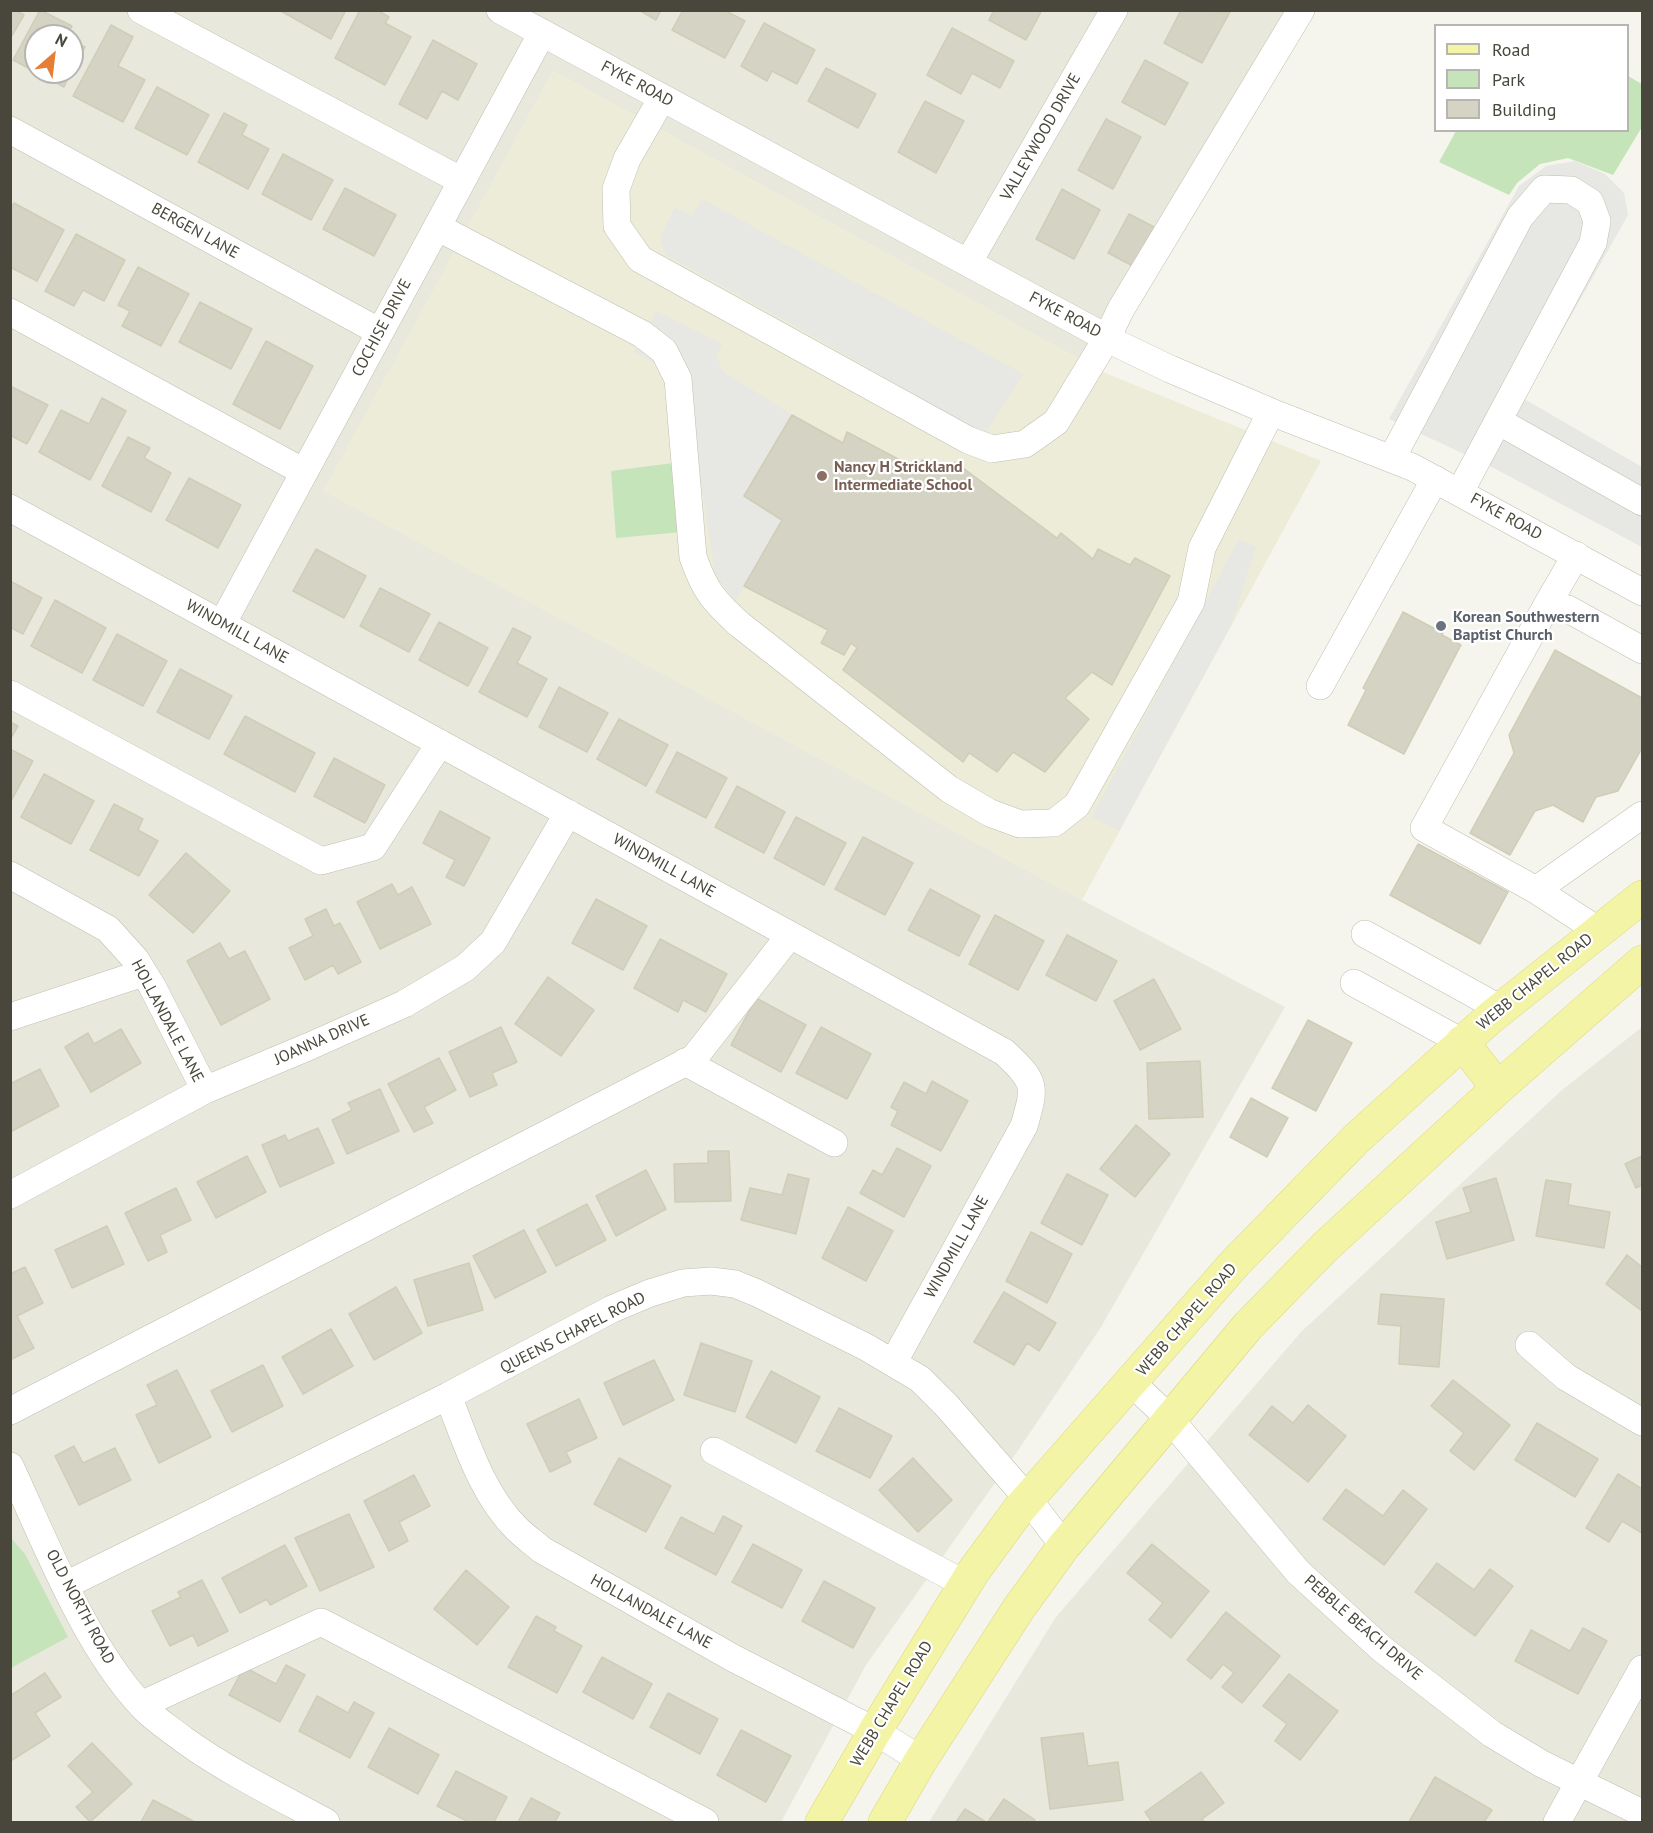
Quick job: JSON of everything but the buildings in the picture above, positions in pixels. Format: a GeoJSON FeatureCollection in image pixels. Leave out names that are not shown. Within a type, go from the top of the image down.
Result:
{"type":"FeatureCollection","features":[{"type":"Feature","properties":{"kind":"main road","name":"WEBB CHAPEL ROAD"},"geometry":{"type":"LineString","coordinates":[[822,1822],[965,1584],[1028,1499],[1235,1263],[1356,1139],[1462,1042],[1642,897]]}},
{"type":"Feature","properties":{"kind":"main road"},"geometry":{"type":"LineString","coordinates":[[885,1822],[921,1760],[1019,1608],[1064,1546],[1248,1326],[1325,1247],[1498,1088],[1642,962]]}},
{"type":"Feature","properties":{"kind":"main road"},"geometry":{"type":"LineString","coordinates":[[1462,1042],[1498,1088]]}},
{"type":"Feature","properties":{"kind":"street"},"geometry":{"type":"LineString","coordinates":[[141,10],[462,181]]}},
{"type":"Feature","properties":{"kind":"street","name":"FYKE ROAD"},"geometry":{"type":"LineString","coordinates":[[500,10],[1107,338],[1170,369],[1271,412],[1392,458],[1460,492],[1642,592]]}},
{"type":"Feature","properties":{"kind":"street","name":"VALLEYWOOD DRIVE"},"geometry":{"type":"LineString","coordinates":[[968,263],[1114,10]]}},
{"type":"Feature","properties":{"kind":"street"},"geometry":{"type":"LineString","coordinates":[[662,98],[627,159],[616,189],[617,226],[640,259],[968,440],[992,448],[1025,444],[1056,422],[1107,338],[1121,309],[1301,10]]}},
{"type":"Feature","properties":{"kind":"street","name":"COCHISE DRIVE"},"geometry":{"type":"LineString","coordinates":[[222,624],[542,33]]}},
{"type":"Feature","properties":{"kind":"street","name":"BERGEN LANE"},"geometry":{"type":"LineString","coordinates":[[10,130],[380,332]]}},
{"type":"Feature","properties":{"kind":"street"},"geometry":{"type":"LineString","coordinates":[[1392,458],[1520,217],[1544,189],[1572,190],[1590,202],[1597,221],[1593,243],[1460,492]]}},
{"type":"Feature","properties":{"kind":"street"},"geometry":{"type":"LineString","coordinates":[[437,227],[642,334],[664,351],[678,379],[693,557],[701,579],[714,600],[739,624],[949,789],[990,813],[1020,824],[1054,823],[1077,806],[1191,602],[1202,548],[1271,412]]}},
{"type":"Feature","properties":{"kind":"street"},"geometry":{"type":"LineString","coordinates":[[10,312],[304,472]]}},
{"type":"Feature","properties":{"kind":"street"},"geometry":{"type":"LineString","coordinates":[[1498,421],[1642,502]]}},
{"type":"Feature","properties":{"kind":"street"},"geometry":{"type":"LineString","coordinates":[[1320,686],[1435,479]]}},
{"type":"Feature","properties":{"kind":"street","name":"WINDMILL LANE"},"geometry":{"type":"LineString","coordinates":[[10,508],[1004,1052],[1019,1066],[1030,1080],[1032,1098],[1024,1126],[893,1363]]}},
{"type":"Feature","properties":{"kind":"street"},"geometry":{"type":"LineString","coordinates":[[1576,555],[1424,828],[1536,890],[1599,931]]}},
{"type":"Feature","properties":{"kind":"street"},"geometry":{"type":"LineString","coordinates":[[1547,604],[1568,609],[1642,650]]}},
{"type":"Feature","properties":{"kind":"street"},"geometry":{"type":"LineString","coordinates":[[10,694],[321,861],[373,847],[440,743]]}},
{"type":"Feature","properties":{"kind":"street","name":"JOANNA DRIVE"},"geometry":{"type":"LineString","coordinates":[[10,1195],[205,1090],[404,1004],[465,968],[492,942],[568,813]]}},
{"type":"Feature","properties":{"kind":"street"},"geometry":{"type":"LineString","coordinates":[[1536,890],[1642,815]]}},
{"type":"Feature","properties":{"kind":"street","name":"HOLLANDALE LANE"},"geometry":{"type":"LineString","coordinates":[[10,875],[108,929],[136,960],[144,973],[205,1090]]}},
{"type":"Feature","properties":{"kind":"street"},"geometry":{"type":"LineString","coordinates":[[1365,934],[1501,1009]]}},
{"type":"Feature","properties":{"kind":"street"},"geometry":{"type":"LineString","coordinates":[[10,1411],[694,1058],[790,935]]}},
{"type":"Feature","properties":{"kind":"street"},"geometry":{"type":"LineString","coordinates":[[10,1017],[144,973]]}},
{"type":"Feature","properties":{"kind":"street"},"geometry":{"type":"LineString","coordinates":[[1354,983],[1462,1042]]}},
{"type":"Feature","properties":{"kind":"street"},"geometry":{"type":"LineString","coordinates":[[685,1062],[834,1143]]}},
{"type":"Feature","properties":{"kind":"street","name":"QUEENS CHAPEL ROAD"},"geometry":{"type":"LineString","coordinates":[[66,1585],[448,1396],[612,1309],[650,1293],[683,1283],[711,1281],[735,1284],[777,1303],[866,1347],[920,1379],[947,1406],[1028,1499],[1064,1546]]}},
{"type":"Feature","properties":{"kind":"street"},"geometry":{"type":"LineString","coordinates":[[1529,1345],[1566,1377],[1642,1422]]}},
{"type":"Feature","properties":{"kind":"street","name":"PEBBLE BEACH DRIVE"},"geometry":{"type":"LineString","coordinates":[[1132,1383],[1170,1419],[1298,1572],[1382,1649],[1492,1734],[1579,1784],[1642,1813]]}},
{"type":"Feature","properties":{"kind":"street","name":"HOLLANDALE LANE"},"geometry":{"type":"LineString","coordinates":[[448,1396],[481,1477],[496,1502],[516,1528],[542,1550],[733,1658],[875,1731],[921,1760]]}},
{"type":"Feature","properties":{"kind":"street"},"geometry":{"type":"LineString","coordinates":[[714,1451],[965,1584]]}},
{"type":"Feature","properties":{"kind":"street","name":"OLD NORTH ROAD"},"geometry":{"type":"LineString","coordinates":[[10,1466],[66,1585],[111,1667],[141,1706],[219,1765],[326,1822]]}},
{"type":"Feature","properties":{"kind":"street"},"geometry":{"type":"LineString","coordinates":[[141,1706],[321,1622],[705,1822]]}},
{"type":"Feature","properties":{"kind":"street"},"geometry":{"type":"LineString","coordinates":[[1557,1822],[1642,1669]]}},
{"type":"Feature","properties":{"kind":"shaded area"},"geometry":{"type":"Polygon","coordinates":[[[11,11],[1310,11],[1129,318],[1103,372],[553,71],[324,491],[1285,1007],[1101,1327],[1019,1449],[866,1665],[781,1822],[11,1822],[11,11]]]}},
{"type":"Feature","properties":{"kind":"shaded area","name":"Nancy H Strickland Intermediate School"},"geometry":{"type":"Polygon","coordinates":[[[553,71],[1103,372],[1321,461],[1082,900],[323,491],[553,71]]]}},
{"type":"Feature","properties":{"kind":"shaded area"},"geometry":{"type":"Polygon","coordinates":[[[1575,161],[1605,174],[1624,193],[1628,215],[1524,399],[1642,467],[1642,547],[1490,466],[1389,419],[1519,186],[1546,166],[1575,161]]]}},
{"type":"Feature","properties":{"kind":"shaded area"},"geometry":{"type":"Polygon","coordinates":[[[702,199],[1023,374],[984,435],[822,341],[666,255],[660,237],[675,208],[693,216],[702,199]]]}},
{"type":"Feature","properties":{"kind":"shaded area"},"geometry":{"type":"Polygon","coordinates":[[[656,311],[722,344],[716,358],[722,371],[792,415],[744,495],[782,520],[735,602],[715,573],[692,423],[682,378],[634,352],[656,311]]]}},
{"type":"Feature","properties":{"kind":"shaded area"},"geometry":{"type":"Polygon","coordinates":[[[1239,539],[1256,547],[1231,625],[1119,831],[1092,817],[1239,539]]]}},
{"type":"Feature","properties":{"kind":"shaded area"},"geometry":{"type":"Polygon","coordinates":[[[1642,1027],[1642,1822],[929,1822],[1056,1617],[1301,1332],[1562,1090],[1642,1027]]]}},
{"type":"Feature","properties":{"kind":"green space"},"geometry":{"type":"Polygon","coordinates":[[[1629,77],[1642,84],[1642,127],[1613,175],[1568,158],[1540,164],[1517,183],[1509,195],[1439,162],[1455,132],[1629,132],[1629,77]]]}},
{"type":"Feature","properties":{"kind":"green space"},"geometry":{"type":"Polygon","coordinates":[[[673,463],[682,532],[616,538],[611,471],[673,463]]]}},
{"type":"Feature","properties":{"kind":"green space"},"geometry":{"type":"Polygon","coordinates":[[[10,1537],[25,1554],[68,1637],[11,1668],[10,1537]]]}},
{"type":"Feature","properties":{"kind":"place","name":"Nancy H Strickland Intermediate School"},"geometry":{"type":"Point","coordinates":[822,476]}},
{"type":"Feature","properties":{"kind":"place","name":"Korean Southwestern Baptist Church"},"geometry":{"type":"Point","coordinates":[1441,626]}}]}
